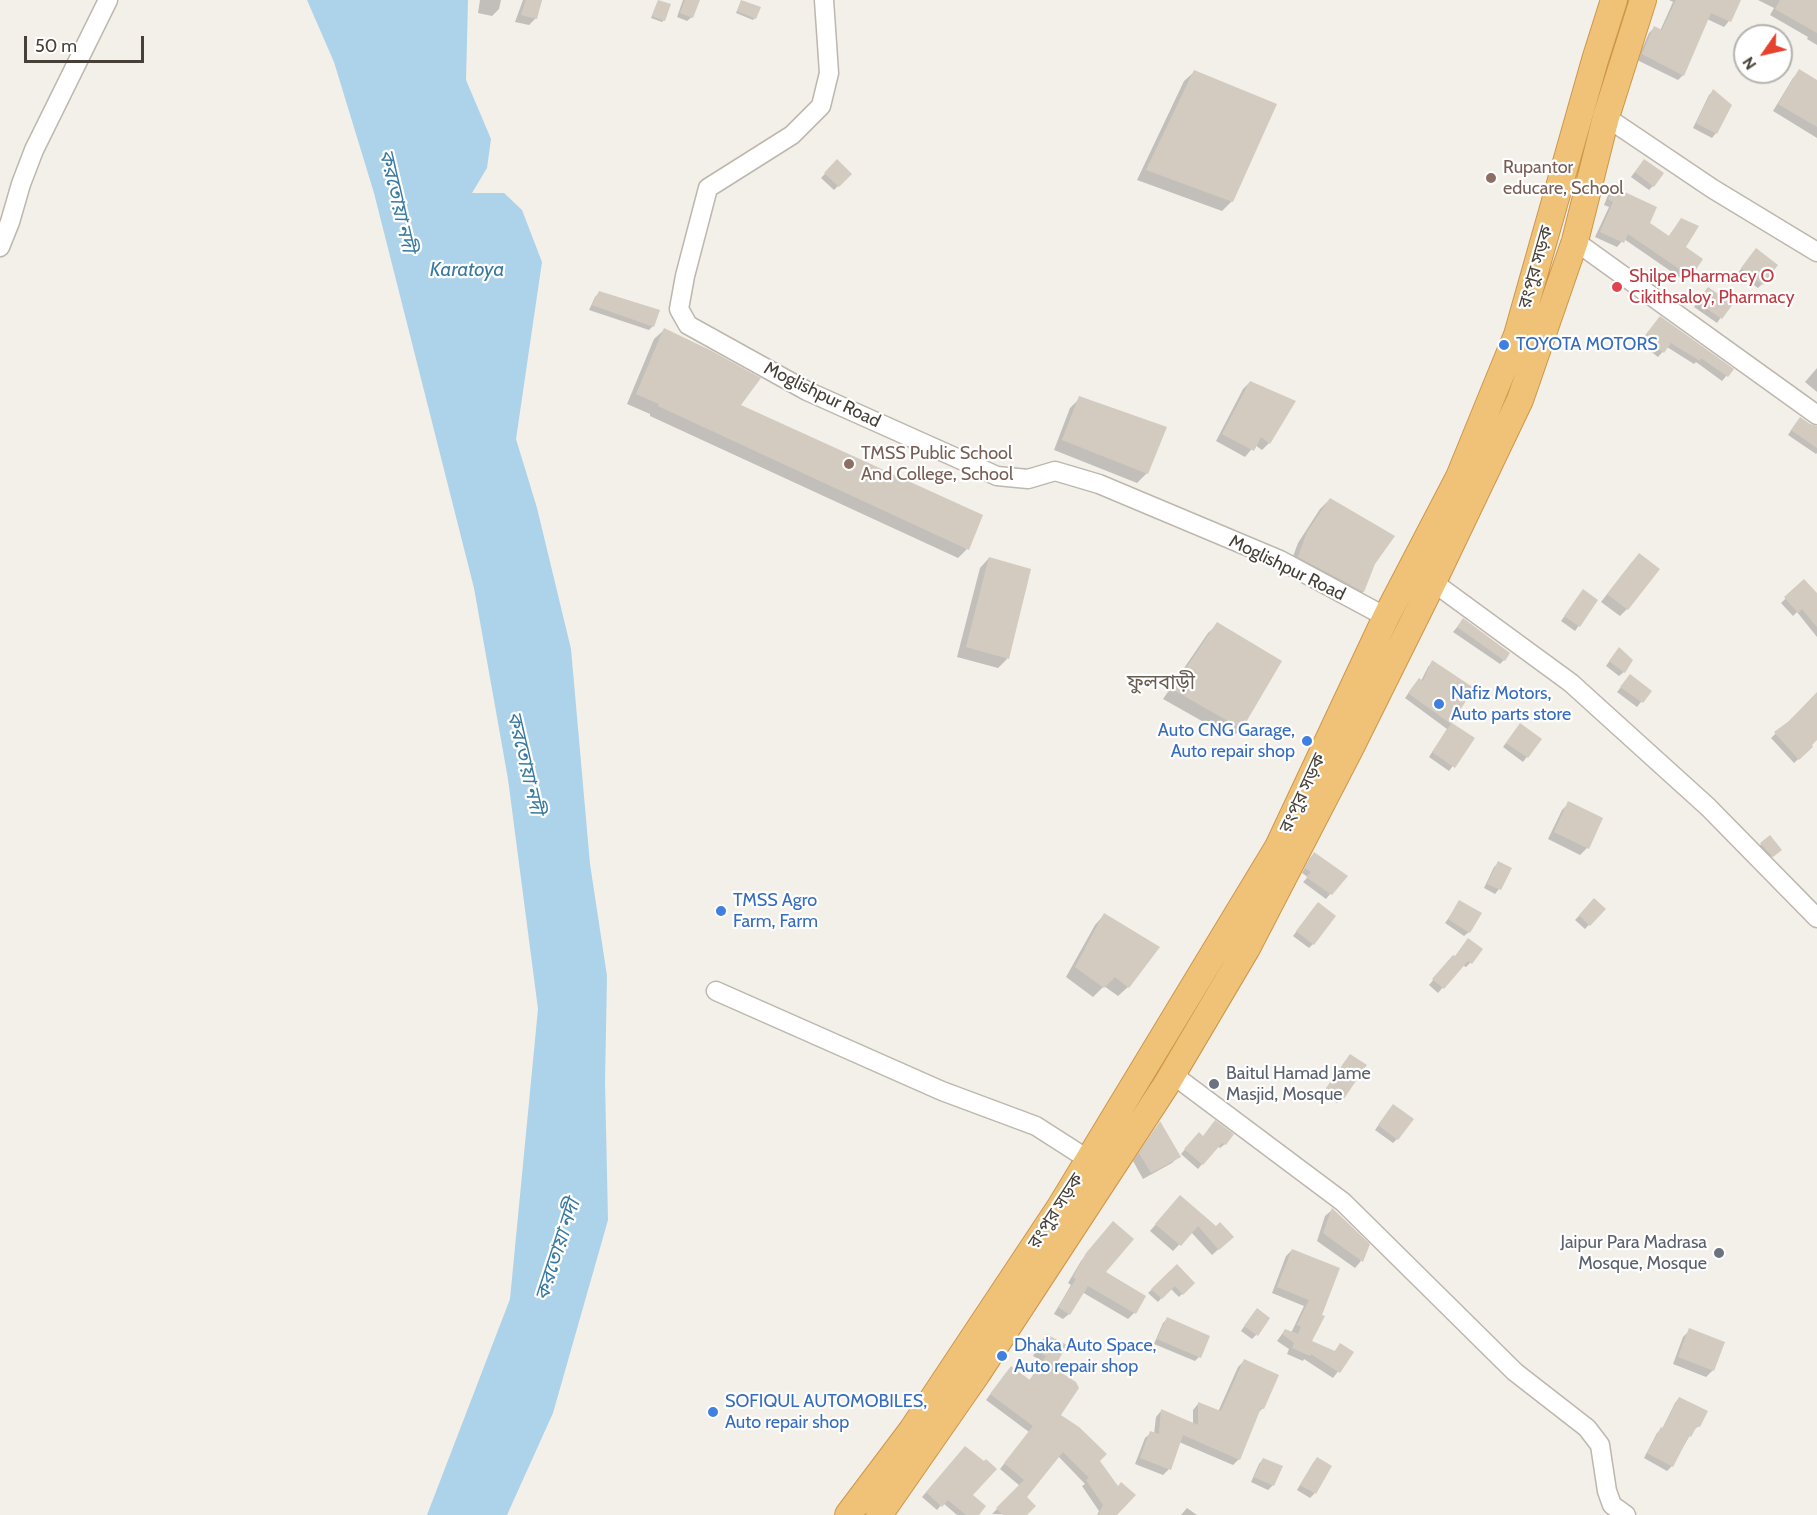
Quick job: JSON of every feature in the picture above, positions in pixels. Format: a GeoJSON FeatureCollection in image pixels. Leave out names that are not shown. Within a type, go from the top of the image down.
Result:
{"type":"FeatureCollection","features":[{"type":"Feature","properties":{"kind":"highway","name":"রংপুর সড়ক"},"geometry":{"type":"LineString","coordinates":[[848,1515],[912,1430],[1060,1208],[1278,847],[1386,617],[1459,477],[1517,335],[1614,0]]}},
{"type":"Feature","properties":{"kind":"highway","name":"রংপুর সড়ক"},"geometry":{"type":"LineString","coordinates":[[879,1515],[977,1374],[1172,1074],[1252,938],[1350,749],[1520,400],[1575,241],[1606,117],[1643,0]]}},
{"type":"Feature","properties":{"kind":"street"},"geometry":{"type":"LineString","coordinates":[[0,248],[34,150],[108,0]]}},
{"type":"Feature","properties":{"kind":"street","name":"Moglishpur Road"},"geometry":{"type":"LineString","coordinates":[[824,0],[829,73],[821,106],[792,135],[708,188],[685,276],[679,309],[688,326],[807,391],[997,476],[1028,479],[1055,471],[1099,484],[1280,560],[1386,617]]}},
{"type":"Feature","properties":{"kind":"street"},"geometry":{"type":"LineString","coordinates":[[1606,117],[1713,189],[1817,252]]}},
{"type":"Feature","properties":{"kind":"street"},"geometry":{"type":"LineString","coordinates":[[1575,241],[1817,415]]}},
{"type":"Feature","properties":{"kind":"street"},"geometry":{"type":"LineString","coordinates":[[1433,582],[1571,683],[1708,807],[1817,918]]}},
{"type":"Feature","properties":{"kind":"street"},"geometry":{"type":"LineString","coordinates":[[716,991],[942,1091],[1035,1126],[1089,1160]]}},
{"type":"Feature","properties":{"kind":"street"},"geometry":{"type":"LineString","coordinates":[[1172,1074],[1344,1202],[1515,1372],[1587,1428],[1600,1445],[1607,1491],[1612,1505],[1626,1515]]}},
{"type":"Feature","properties":{"kind":"water","name":"Karatoya"},"geometry":{"type":"Polygon","coordinates":[[[307,0],[468,0],[466,80],[491,139],[487,168],[472,193],[504,193],[522,210],[542,262],[516,439],[537,508],[571,649],[590,864],[607,976],[605,1082],[608,1220],[553,1413],[507,1515],[427,1515],[510,1299],[538,1009],[508,779],[474,588],[374,193],[334,62],[307,0]]]}},
{"type":"Feature","properties":{"kind":"building"},"geometry":{"type":"Polygon","coordinates":[[[526,0],[542,0],[537,19],[521,15],[526,0]]]}},
{"type":"Feature","properties":{"kind":"building"},"geometry":{"type":"Polygon","coordinates":[[[658,0],[671,4],[665,21],[652,16],[658,0]]]}},
{"type":"Feature","properties":{"kind":"building"},"geometry":{"type":"Polygon","coordinates":[[[685,0],[700,0],[693,18],[680,13],[685,0]]]}},
{"type":"Feature","properties":{"kind":"building"},"geometry":{"type":"Polygon","coordinates":[[[741,0],[761,7],[756,19],[737,11],[741,0]]]}},
{"type":"Feature","properties":{"kind":"building"},"geometry":{"type":"Polygon","coordinates":[[[1676,0],[1741,0],[1731,22],[1711,13],[1684,76],[1642,54],[1654,26],[1662,30],[1676,0]]]}},
{"type":"Feature","properties":{"kind":"building"},"geometry":{"type":"Polygon","coordinates":[[[1780,0],[1817,0],[1817,33],[1775,9],[1780,0]]]}},
{"type":"Feature","properties":{"kind":"building"},"geometry":{"type":"Polygon","coordinates":[[[1799,69],[1817,80],[1817,127],[1778,104],[1790,84],[1793,84],[1793,79],[1799,69]]]}},
{"type":"Feature","properties":{"kind":"building"},"geometry":{"type":"Polygon","coordinates":[[[1194,70],[1277,104],[1233,202],[1146,170],[1194,70]]]}},
{"type":"Feature","properties":{"kind":"building"},"geometry":{"type":"Polygon","coordinates":[[[1713,89],[1732,105],[1717,134],[1696,123],[1713,89]]]}},
{"type":"Feature","properties":{"kind":"building"},"geometry":{"type":"Polygon","coordinates":[[[837,159],[852,174],[839,187],[824,173],[837,159]]]}},
{"type":"Feature","properties":{"kind":"building"},"geometry":{"type":"Polygon","coordinates":[[[1644,159],[1664,173],[1654,187],[1635,172],[1644,159]]]}},
{"type":"Feature","properties":{"kind":"building"},"geometry":{"type":"Polygon","coordinates":[[[1614,187],[1657,207],[1650,223],[1669,236],[1681,218],[1699,226],[1686,247],[1703,259],[1691,277],[1628,234],[1624,243],[1600,232],[1613,202],[1608,199],[1614,187]]]}},
{"type":"Feature","properties":{"kind":"building"},"geometry":{"type":"Polygon","coordinates":[[[1756,248],[1778,265],[1763,285],[1741,268],[1756,248]]]}},
{"type":"Feature","properties":{"kind":"building"},"geometry":{"type":"Polygon","coordinates":[[[1708,287],[1733,304],[1722,319],[1697,302],[1708,287]]]}},
{"type":"Feature","properties":{"kind":"building"},"geometry":{"type":"Polygon","coordinates":[[[599,291],[660,310],[654,327],[592,305],[599,291]]]}},
{"type":"Feature","properties":{"kind":"building"},"geometry":{"type":"Polygon","coordinates":[[[1660,316],[1734,369],[1728,377],[1701,358],[1700,361],[1671,343],[1664,353],[1643,338],[1660,316]]]}},
{"type":"Feature","properties":{"kind":"building"},"geometry":{"type":"Polygon","coordinates":[[[664,328],[761,378],[741,405],[983,515],[969,550],[636,394],[664,328]]]}},
{"type":"Feature","properties":{"kind":"building"},"geometry":{"type":"Polygon","coordinates":[[[1250,381],[1296,401],[1270,444],[1261,437],[1254,451],[1222,434],[1250,381]]]}},
{"type":"Feature","properties":{"kind":"building"},"geometry":{"type":"Polygon","coordinates":[[[1079,396],[1167,427],[1148,474],[1062,440],[1079,396]]]}},
{"type":"Feature","properties":{"kind":"building"},"geometry":{"type":"Polygon","coordinates":[[[1800,417],[1817,426],[1817,448],[1791,430],[1800,417]]]}},
{"type":"Feature","properties":{"kind":"building"},"geometry":{"type":"Polygon","coordinates":[[[1330,498],[1395,536],[1375,564],[1364,592],[1298,557],[1307,532],[1330,498]]]}},
{"type":"Feature","properties":{"kind":"building"},"geometry":{"type":"Polygon","coordinates":[[[1639,553],[1660,569],[1628,610],[1607,594],[1639,553]]]}},
{"type":"Feature","properties":{"kind":"building"},"geometry":{"type":"Polygon","coordinates":[[[989,557],[1031,569],[1009,659],[966,647],[989,557]]]}},
{"type":"Feature","properties":{"kind":"building"},"geometry":{"type":"Polygon","coordinates":[[[1804,579],[1817,593],[1817,627],[1802,609],[1798,613],[1784,597],[1804,579]]]}},
{"type":"Feature","properties":{"kind":"building"},"geometry":{"type":"Polygon","coordinates":[[[1583,589],[1598,600],[1580,627],[1564,616],[1583,589]]]}},
{"type":"Feature","properties":{"kind":"building"},"geometry":{"type":"Polygon","coordinates":[[[1463,618],[1510,653],[1505,661],[1457,627],[1463,618]]]}},
{"type":"Feature","properties":{"kind":"building"},"geometry":{"type":"Polygon","coordinates":[[[1217,622],[1282,661],[1242,729],[1172,689],[1217,622]]]}},
{"type":"Feature","properties":{"kind":"building"},"geometry":{"type":"Polygon","coordinates":[[[1619,647],[1633,660],[1625,673],[1609,661],[1619,647]]]}},
{"type":"Feature","properties":{"kind":"building"},"geometry":{"type":"Polygon","coordinates":[[[1432,660],[1474,688],[1452,723],[1475,738],[1455,768],[1432,752],[1451,724],[1408,693],[1419,678],[1423,681],[1432,660]]]}},
{"type":"Feature","properties":{"kind":"building"},"geometry":{"type":"Polygon","coordinates":[[[1630,674],[1652,691],[1643,703],[1620,687],[1630,674]]]}},
{"type":"Feature","properties":{"kind":"building"},"geometry":{"type":"Polygon","coordinates":[[[1817,692],[1817,740],[1799,760],[1774,732],[1789,721],[1817,692]]]}},
{"type":"Feature","properties":{"kind":"building"},"geometry":{"type":"Polygon","coordinates":[[[1520,723],[1542,739],[1528,758],[1506,743],[1520,723]]]}},
{"type":"Feature","properties":{"kind":"building"},"geometry":{"type":"Polygon","coordinates":[[[1568,801],[1603,818],[1589,849],[1554,832],[1568,801]]]}},
{"type":"Feature","properties":{"kind":"building"},"geometry":{"type":"Polygon","coordinates":[[[1770,835],[1782,850],[1773,857],[1760,843],[1770,835]]]}},
{"type":"Feature","properties":{"kind":"building"},"geometry":{"type":"Polygon","coordinates":[[[1314,852],[1348,876],[1332,895],[1306,877],[1311,872],[1305,868],[1314,852]]]}},
{"type":"Feature","properties":{"kind":"building"},"geometry":{"type":"Polygon","coordinates":[[[1498,861],[1512,868],[1501,890],[1487,884],[1498,861]]]}},
{"type":"Feature","properties":{"kind":"building"},"geometry":{"type":"Polygon","coordinates":[[[1594,898],[1606,909],[1590,926],[1579,915],[1594,898]]]}},
{"type":"Feature","properties":{"kind":"building"},"geometry":{"type":"Polygon","coordinates":[[[1459,900],[1482,913],[1470,933],[1448,919],[1459,900]]]}},
{"type":"Feature","properties":{"kind":"building"},"geometry":{"type":"Polygon","coordinates":[[[1318,902],[1336,916],[1314,945],[1296,931],[1318,902]]]}},
{"type":"Feature","properties":{"kind":"building"},"geometry":{"type":"Polygon","coordinates":[[[1104,913],[1160,947],[1129,988],[1115,977],[1104,988],[1075,967],[1104,913]]]}},
{"type":"Feature","properties":{"kind":"building"},"geometry":{"type":"Polygon","coordinates":[[[1468,938],[1483,949],[1472,964],[1468,961],[1444,989],[1432,979],[1453,955],[1455,956],[1468,938]]]}},
{"type":"Feature","properties":{"kind":"building"},"geometry":{"type":"Polygon","coordinates":[[[1350,1054],[1367,1065],[1343,1100],[1326,1088],[1350,1054]]]}},
{"type":"Feature","properties":{"kind":"building"},"geometry":{"type":"Polygon","coordinates":[[[1393,1104],[1414,1119],[1398,1140],[1378,1125],[1393,1104]]]}},
{"type":"Feature","properties":{"kind":"building"},"geometry":{"type":"Polygon","coordinates":[[[1215,1120],[1234,1134],[1226,1145],[1222,1143],[1203,1165],[1184,1149],[1199,1132],[1203,1136],[1215,1120]]]}},
{"type":"Feature","properties":{"kind":"building"},"geometry":{"type":"Polygon","coordinates":[[[1160,1121],[1181,1157],[1151,1173],[1139,1153],[1160,1121]]]}},
{"type":"Feature","properties":{"kind":"building"},"geometry":{"type":"Polygon","coordinates":[[[1180,1195],[1216,1226],[1220,1222],[1234,1237],[1219,1250],[1198,1226],[1181,1246],[1155,1224],[1180,1195]]]}},
{"type":"Feature","properties":{"kind":"building"},"geometry":{"type":"Polygon","coordinates":[[[1332,1208],[1370,1244],[1363,1262],[1323,1233],[1332,1208]]]}},
{"type":"Feature","properties":{"kind":"building"},"geometry":{"type":"Polygon","coordinates":[[[1113,1221],[1134,1239],[1106,1272],[1146,1296],[1136,1314],[1088,1286],[1070,1315],[1058,1307],[1076,1279],[1073,1277],[1086,1253],[1113,1221]]]}},
{"type":"Feature","properties":{"kind":"building"},"geometry":{"type":"Polygon","coordinates":[[[1292,1249],[1340,1268],[1322,1315],[1325,1316],[1312,1341],[1335,1351],[1340,1343],[1354,1352],[1340,1373],[1311,1354],[1310,1356],[1292,1348],[1294,1343],[1282,1334],[1285,1329],[1298,1334],[1301,1327],[1297,1325],[1309,1300],[1277,1287],[1292,1249]]]}},
{"type":"Feature","properties":{"kind":"building"},"geometry":{"type":"Polygon","coordinates":[[[1177,1264],[1195,1283],[1183,1295],[1175,1286],[1162,1299],[1151,1289],[1177,1264]]]}},
{"type":"Feature","properties":{"kind":"building"},"geometry":{"type":"Polygon","coordinates":[[[1257,1308],[1270,1318],[1258,1336],[1244,1326],[1257,1308]]]}},
{"type":"Feature","properties":{"kind":"building"},"geometry":{"type":"Polygon","coordinates":[[[1167,1317],[1210,1336],[1201,1358],[1157,1339],[1167,1317]]]}},
{"type":"Feature","properties":{"kind":"building"},"geometry":{"type":"Polygon","coordinates":[[[1689,1328],[1725,1342],[1714,1371],[1678,1357],[1689,1328]]]}},
{"type":"Feature","properties":{"kind":"building"},"geometry":{"type":"Polygon","coordinates":[[[1046,1334],[1067,1345],[1054,1368],[1076,1382],[1079,1388],[1061,1415],[1079,1427],[1107,1454],[1100,1461],[1118,1486],[1121,1482],[1136,1495],[1117,1515],[1098,1515],[1103,1505],[1086,1480],[1089,1478],[1063,1452],[1027,1497],[1036,1506],[1027,1515],[1003,1515],[996,1508],[1024,1480],[1004,1463],[1033,1426],[990,1394],[1011,1366],[1030,1380],[1046,1356],[1037,1351],[1046,1334]]]}},
{"type":"Feature","properties":{"kind":"building"},"geometry":{"type":"Polygon","coordinates":[[[1244,1359],[1279,1375],[1264,1409],[1261,1408],[1240,1460],[1183,1435],[1171,1470],[1140,1458],[1150,1431],[1159,1434],[1161,1409],[1198,1425],[1198,1402],[1221,1411],[1244,1359]]]}},
{"type":"Feature","properties":{"kind":"building"},"geometry":{"type":"Polygon","coordinates":[[[1679,1397],[1708,1411],[1700,1427],[1697,1426],[1691,1437],[1689,1436],[1673,1467],[1647,1453],[1679,1397]]]}},
{"type":"Feature","properties":{"kind":"building"},"geometry":{"type":"Polygon","coordinates":[[[965,1446],[997,1469],[973,1495],[986,1506],[979,1515],[966,1515],[948,1500],[942,1507],[926,1492],[965,1446]]]}},
{"type":"Feature","properties":{"kind":"building"},"geometry":{"type":"Polygon","coordinates":[[[1317,1457],[1332,1466],[1316,1494],[1300,1485],[1317,1457]]]}},
{"type":"Feature","properties":{"kind":"building"},"geometry":{"type":"Polygon","coordinates":[[[1263,1458],[1283,1466],[1274,1486],[1254,1477],[1263,1458]]]}},
{"type":"Feature","properties":{"kind":"place","name":"Rupantor educare, School"},"geometry":{"type":"Point","coordinates":[1491,178]}},
{"type":"Feature","properties":{"kind":"place","name":"Shilpe Pharmacy O Cikithsaloy, Pharmacy"},"geometry":{"type":"Point","coordinates":[1617,287]}},
{"type":"Feature","properties":{"kind":"place","name":"TOYOTA MOTORS"},"geometry":{"type":"Point","coordinates":[1504,345]}},
{"type":"Feature","properties":{"kind":"place","name":"TMSS Public School And College, School"},"geometry":{"type":"Point","coordinates":[849,464]}},
{"type":"Feature","properties":{"kind":"place","name":"Nafiz Motors, Auto parts store"},"geometry":{"type":"Point","coordinates":[1439,704]}},
{"type":"Feature","properties":{"kind":"place","name":"Auto CNG Garage, Auto repair shop"},"geometry":{"type":"Point","coordinates":[1307,741]}},
{"type":"Feature","properties":{"kind":"place","name":"TMSS Agro Farm, Farm"},"geometry":{"type":"Point","coordinates":[721,911]}},
{"type":"Feature","properties":{"kind":"place","name":"Baitul Hamad Jame Masjid, Mosque"},"geometry":{"type":"Point","coordinates":[1214,1084]}},
{"type":"Feature","properties":{"kind":"place","name":"Jaipur Para Madrasa Mosque, Mosque"},"geometry":{"type":"Point","coordinates":[1719,1253]}},
{"type":"Feature","properties":{"kind":"place","name":"Dhaka Auto Space, Auto repair shop"},"geometry":{"type":"Point","coordinates":[1002,1356]}},
{"type":"Feature","properties":{"kind":"place","name":"SOFIQUL AUTOMOBILES, Auto repair shop"},"geometry":{"type":"Point","coordinates":[713,1412]}},
{"type":"Feature","properties":{"kind":"district","name":"ফুলবাড়ী"},"geometry":{"type":"Point","coordinates":[1161,683]}},
{"type":"Feature","properties":{"kind":"water label","name":"করতোয়া নদী"},"geometry":{"type":"Point","coordinates":[397,201]}},
{"type":"Feature","properties":{"kind":"water label","name":"করতোয়া নদী"},"geometry":{"type":"Point","coordinates":[525,763]}},
{"type":"Feature","properties":{"kind":"water label","name":"করতোয়া নদী"},"geometry":{"type":"Point","coordinates":[558,1250]}}]}
